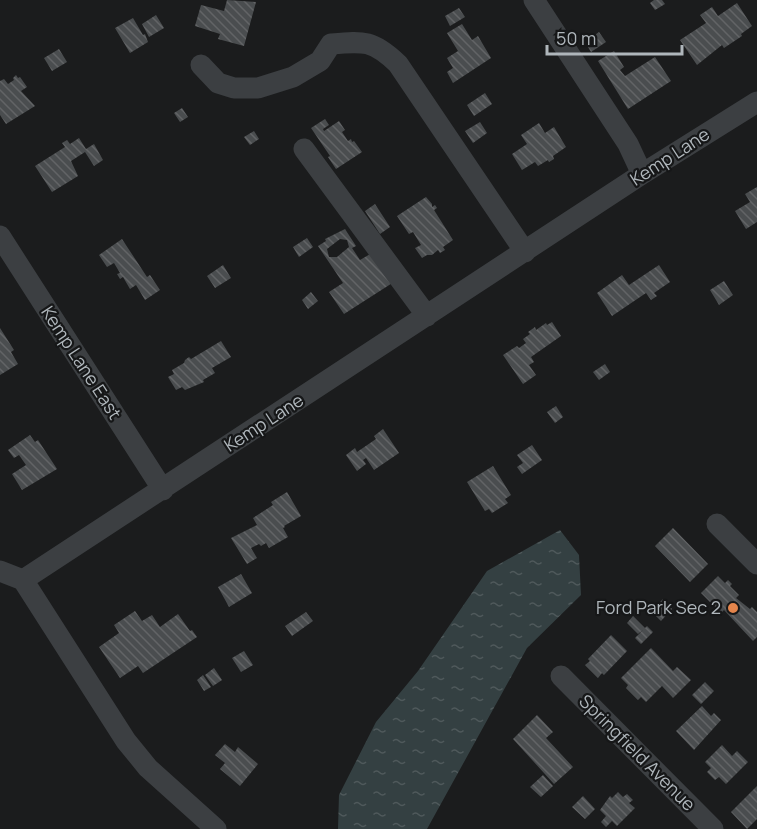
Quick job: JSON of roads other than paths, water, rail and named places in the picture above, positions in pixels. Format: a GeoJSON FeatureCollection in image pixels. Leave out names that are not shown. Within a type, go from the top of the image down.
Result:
{"type":"FeatureCollection","features":[{"type":"Feature","properties":{"kind":"street"},"geometry":{"type":"LineString","coordinates":[[534,0],[628,144],[642,174]]}},
{"type":"Feature","properties":{"kind":"street"},"geometry":{"type":"LineString","coordinates":[[201,65],[218,83],[234,88],[258,88],[293,77],[320,61],[331,44],[364,41],[385,51],[398,64],[525,252]]}},
{"type":"Feature","properties":{"kind":"street","name":"Kemp Lane"},"geometry":{"type":"LineString","coordinates":[[23,580],[642,174],[757,102]]}},
{"type":"Feature","properties":{"kind":"street"},"geometry":{"type":"LineString","coordinates":[[304,149],[427,316]]}},
{"type":"Feature","properties":{"kind":"street","name":"Kemp Lane East"},"geometry":{"type":"LineString","coordinates":[[0,236],[163,490]]}},
{"type":"Feature","properties":{"kind":"street"},"geometry":{"type":"LineString","coordinates":[[717,524],[757,564]]}},
{"type":"Feature","properties":{"kind":"street"},"geometry":{"type":"LineString","coordinates":[[0,571],[23,580],[126,741],[148,768],[210,824]]}},
{"type":"Feature","properties":{"kind":"street","name":"Springfield Avenue"},"geometry":{"type":"LineString","coordinates":[[561,676],[713,829]]}},
{"type":"Feature","properties":{"kind":"water"},"geometry":{"type":"Polygon","coordinates":[[[560,530],[579,555],[581,595],[527,648],[427,829],[338,829],[339,795],[376,722],[418,671],[487,571],[560,530]]]}},
{"type":"Feature","properties":{"kind":"place","name":"Ford Park Sec 2"},"geometry":{"type":"Point","coordinates":[733,608]}}]}
